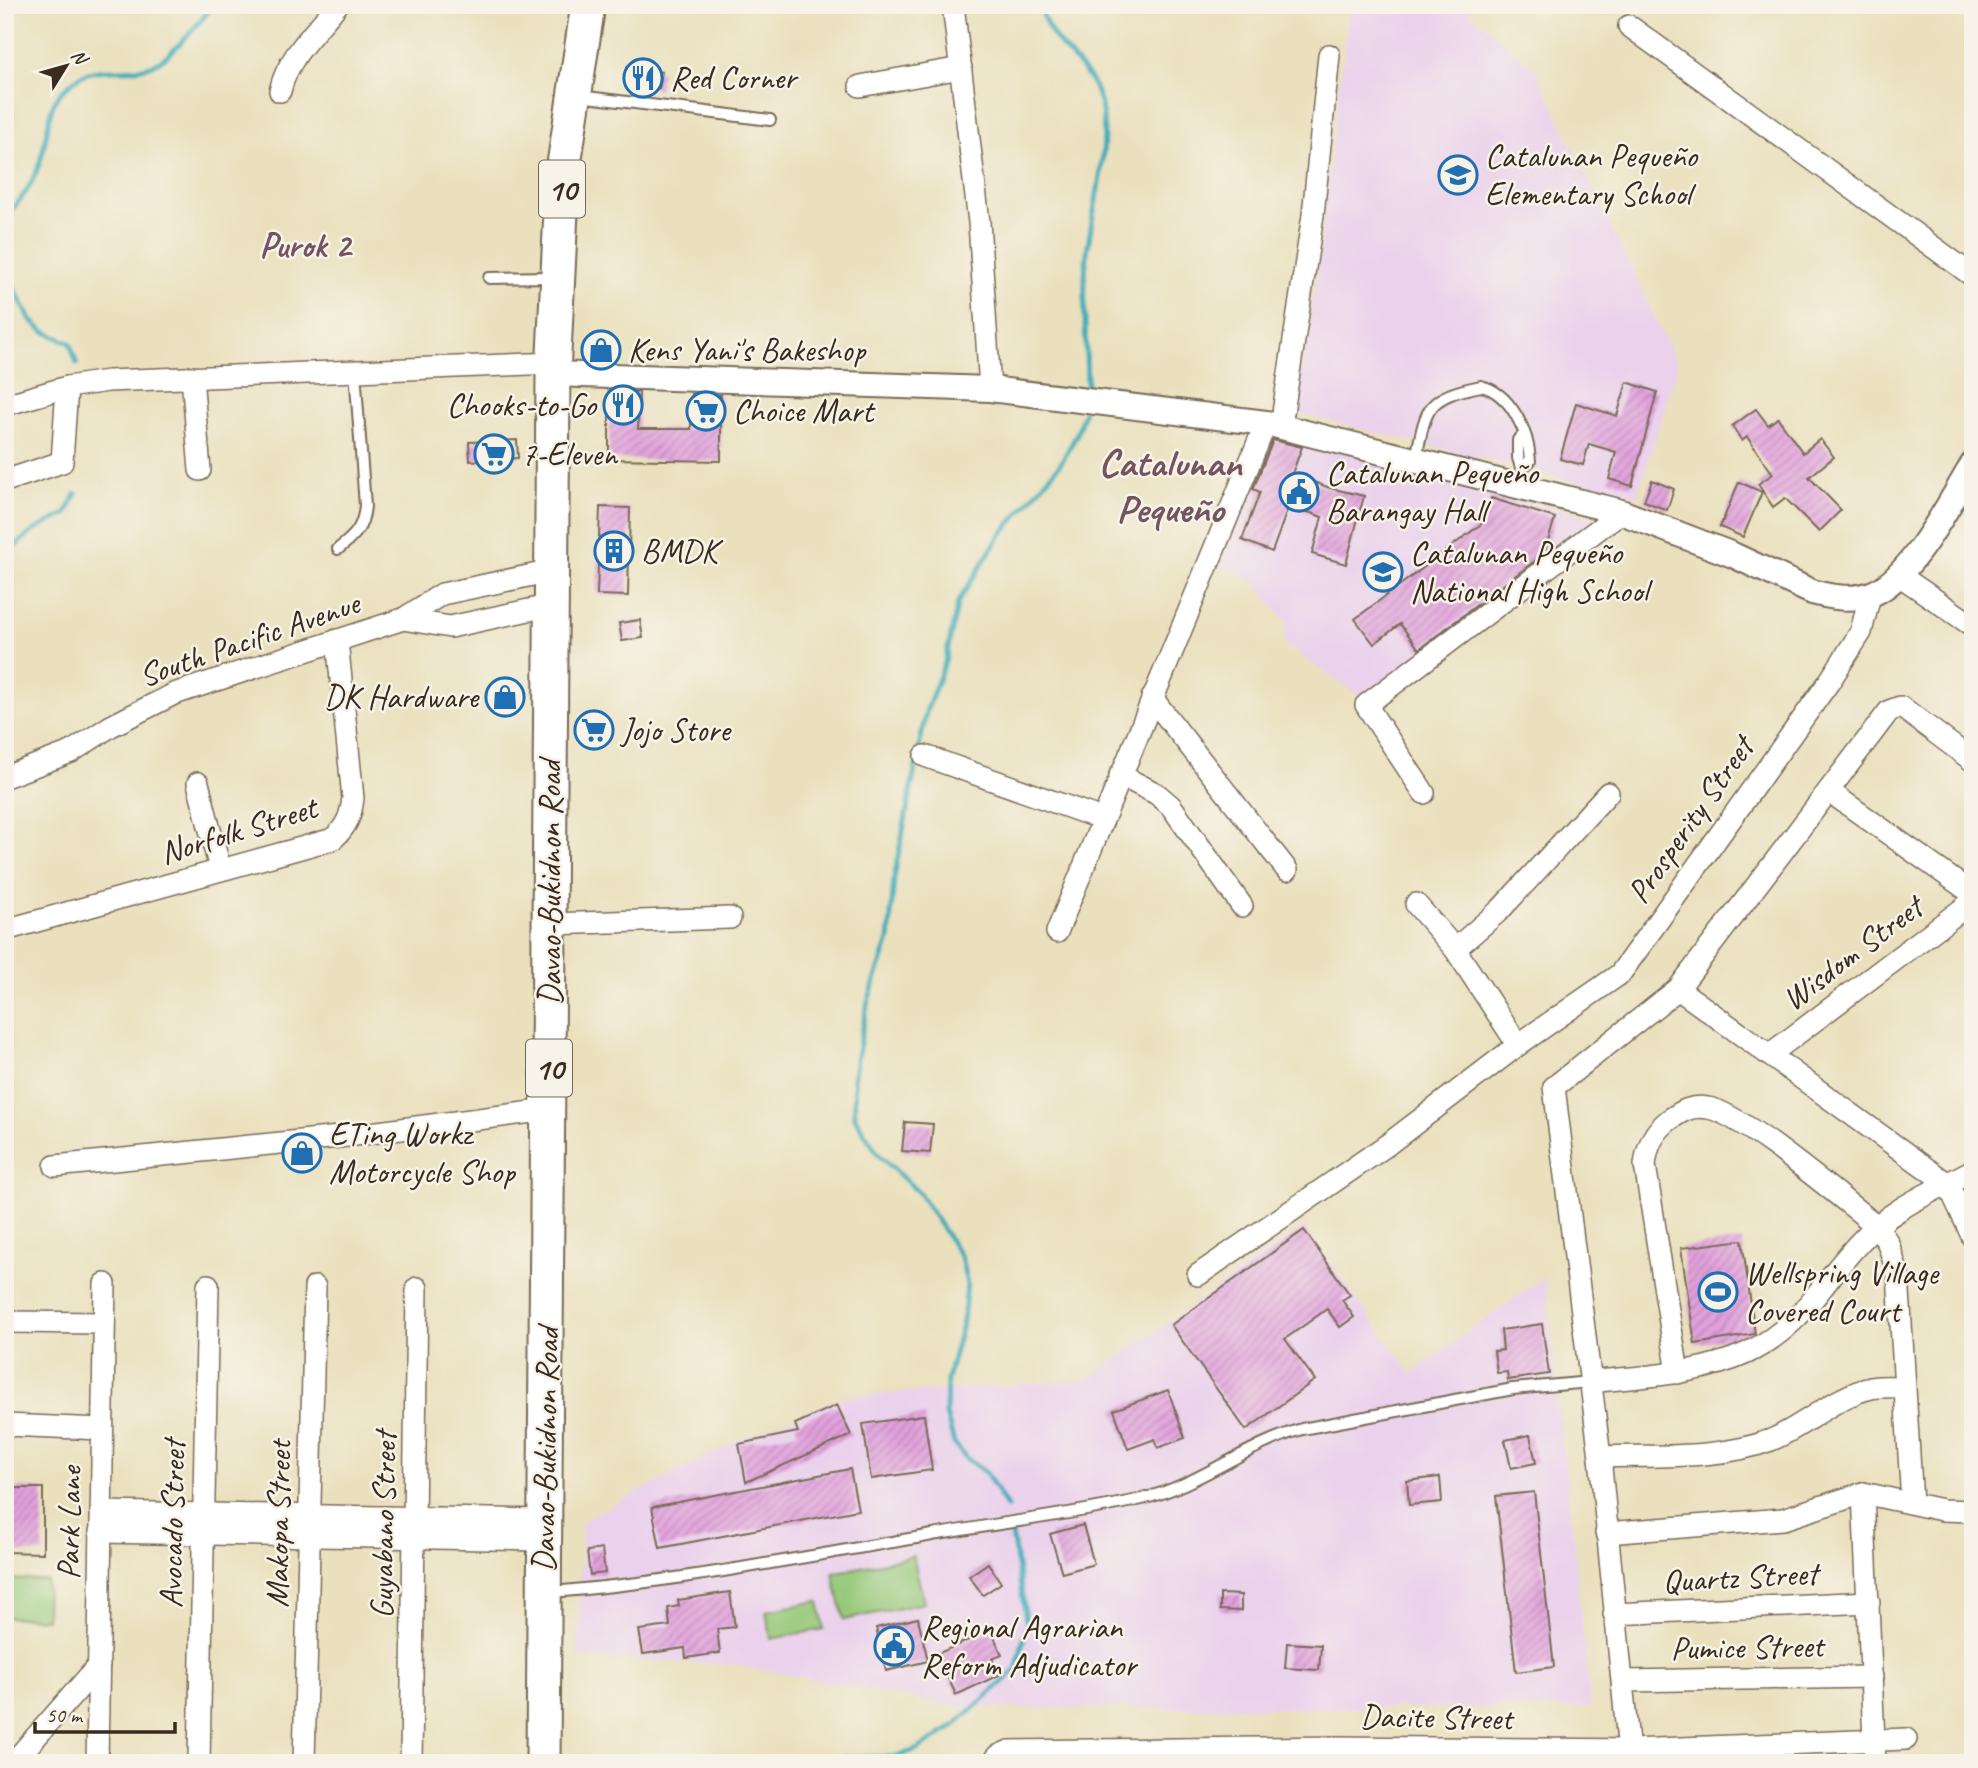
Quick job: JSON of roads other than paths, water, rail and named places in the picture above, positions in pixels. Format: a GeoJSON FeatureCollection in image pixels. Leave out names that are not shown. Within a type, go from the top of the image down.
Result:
{"type":"FeatureCollection","features":[{"type":"Feature","properties":{"kind":"highway","name":"Davao-Bukidnon Road"},"geometry":{"type":"LineString","coordinates":[[543,1763],[554,368],[563,171],[585,6]]}},
{"type":"Feature","properties":{"kind":"street"},"geometry":{"type":"LineString","coordinates":[[280,91],[284,74],[302,46],[337,5]]}},
{"type":"Feature","properties":{"kind":"street"},"geometry":{"type":"LineString","coordinates":[[953,5],[979,222],[990,389]]}},
{"type":"Feature","properties":{"kind":"street"},"geometry":{"type":"LineString","coordinates":[[1629,26],[1973,276]]}},
{"type":"Feature","properties":{"kind":"street"},"geometry":{"type":"LineString","coordinates":[[1057,932],[1152,698],[1274,424],[1313,215],[1329,55]]}},
{"type":"Feature","properties":{"kind":"street"},"geometry":{"type":"LineString","coordinates":[[860,86],[961,68]]}},
{"type":"Feature","properties":{"kind":"street"},"geometry":{"type":"LineString","coordinates":[[5,405],[66,387],[108,381],[355,371],[554,368],[990,389],[1274,424],[1382,456],[1521,476],[1733,555],[1812,592],[1831,597],[1870,595],[1899,575],[1973,464]]}},
{"type":"Feature","properties":{"kind":"street"},"geometry":{"type":"LineString","coordinates":[[192,377],[200,470]]}},
{"type":"Feature","properties":{"kind":"street"},"geometry":{"type":"LineString","coordinates":[[5,481],[62,462],[66,387]]}},
{"type":"Feature","properties":{"kind":"street"},"geometry":{"type":"LineString","coordinates":[[1424,793],[1366,705],[1621,512]]}},
{"type":"Feature","properties":{"kind":"street","name":"South Pacific Avenue"},"geometry":{"type":"LineString","coordinates":[[5,777],[71,752],[111,726],[174,694],[403,619],[442,594],[552,571]]}},
{"type":"Feature","properties":{"kind":"street"},"geometry":{"type":"LineString","coordinates":[[1899,575],[1973,626]]}},
{"type":"Feature","properties":{"kind":"street"},"geometry":{"type":"LineString","coordinates":[[499,582],[506,615]]}},
{"type":"Feature","properties":{"kind":"street","name":"Prosperity Street"},"geometry":{"type":"LineString","coordinates":[[1198,1275],[1387,1145],[1518,1045],[1620,974],[1829,682],[1860,632],[1870,595]]}},
{"type":"Feature","properties":{"kind":"street","name":"South Pacific Avenue"},"geometry":{"type":"LineString","coordinates":[[403,619],[450,627],[552,605]]}},
{"type":"Feature","properties":{"kind":"street","name":"Norfolk Street"},"geometry":{"type":"LineString","coordinates":[[5,930],[333,839],[345,828],[353,797],[337,640]]}},
{"type":"Feature","properties":{"kind":"street"},"geometry":{"type":"LineString","coordinates":[[1152,698],[1287,870]]}},
{"type":"Feature","properties":{"kind":"street"},"geometry":{"type":"LineString","coordinates":[[1631,1757],[1614,1614],[1600,1457],[1554,1087],[1678,989],[1894,708],[1904,709],[1973,761]]}},
{"type":"Feature","properties":{"kind":"street"},"geometry":{"type":"LineString","coordinates":[[925,756],[1102,820]]}},
{"type":"Feature","properties":{"kind":"street"},"geometry":{"type":"LineString","coordinates":[[1120,775],[1157,794],[1171,806],[1242,906]]}},
{"type":"Feature","properties":{"kind":"street"},"geometry":{"type":"LineString","coordinates":[[198,783],[220,869]]}},
{"type":"Feature","properties":{"kind":"street"},"geometry":{"type":"LineString","coordinates":[[1830,792],[1973,894]]}},
{"type":"Feature","properties":{"kind":"street"},"geometry":{"type":"LineString","coordinates":[[1455,949],[1500,910],[1608,793]]}},
{"type":"Feature","properties":{"kind":"street","name":"Wisdom Street"},"geometry":{"type":"LineString","coordinates":[[1769,1055],[1973,901]]}},
{"type":"Feature","properties":{"kind":"street"},"geometry":{"type":"LineString","coordinates":[[1416,904],[1455,949],[1518,1045]]}},
{"type":"Feature","properties":{"kind":"street"},"geometry":{"type":"LineString","coordinates":[[550,923],[730,918]]}},
{"type":"Feature","properties":{"kind":"street"},"geometry":{"type":"LineString","coordinates":[[1678,989],[1948,1184],[1973,1238]]}},
{"type":"Feature","properties":{"kind":"street"},"geometry":{"type":"LineString","coordinates":[[1678,1373],[1645,1166],[1647,1147],[1662,1126],[1685,1108],[1708,1108],[1729,1115],[1877,1226],[1888,1242],[1898,1274],[1912,1503]]}},
{"type":"Feature","properties":{"kind":"street"},"geometry":{"type":"LineString","coordinates":[[55,1166],[339,1137],[548,1110]]}},
{"type":"Feature","properties":{"kind":"street"},"geometry":{"type":"LineString","coordinates":[[1590,1382],[1678,1373],[1746,1353],[1770,1340],[1817,1298],[1861,1241],[1877,1226],[1901,1209],[1973,1170]]}},
{"type":"Feature","properties":{"kind":"street","name":"Park Lane"},"geometry":{"type":"LineString","coordinates":[[97,1763],[105,1284]]}},
{"type":"Feature","properties":{"kind":"street","name":"Avocado Street"},"geometry":{"type":"LineString","coordinates":[[199,1763],[208,1286]]}},
{"type":"Feature","properties":{"kind":"street","name":"Makopa Street"},"geometry":{"type":"LineString","coordinates":[[304,1763],[316,1287]]}},
{"type":"Feature","properties":{"kind":"street","name":"Guyabano Street"},"geometry":{"type":"LineString","coordinates":[[411,1763],[417,1288]]}},
{"type":"Feature","properties":{"kind":"street"},"geometry":{"type":"LineString","coordinates":[[5,1322],[104,1323]]}},
{"type":"Feature","properties":{"kind":"street"},"geometry":{"type":"LineString","coordinates":[[1600,1457],[1717,1452],[1743,1448],[1770,1440],[1800,1426],[1857,1392],[1874,1387],[1903,1387]]}},
{"type":"Feature","properties":{"kind":"street"},"geometry":{"type":"LineString","coordinates":[[5,1425],[102,1429]]}},
{"type":"Feature","properties":{"kind":"street"},"geometry":{"type":"LineString","coordinates":[[1606,1533],[1783,1520],[1863,1493],[1942,1510],[1973,1511]]}},
{"type":"Feature","properties":{"kind":"street"},"geometry":{"type":"LineString","coordinates":[[1863,1493],[1875,1763]]}},
{"type":"Feature","properties":{"kind":"street"},"geometry":{"type":"LineString","coordinates":[[101,1522],[545,1530]]}},
{"type":"Feature","properties":{"kind":"street","name":"Quartz Street"},"geometry":{"type":"LineString","coordinates":[[1614,1614],[1869,1602]]}},
{"type":"Feature","properties":{"kind":"street"},"geometry":{"type":"LineString","coordinates":[[13,1763],[99,1665]]}},
{"type":"Feature","properties":{"kind":"street","name":"Pumice Street"},"geometry":{"type":"LineString","coordinates":[[1624,1681],[1872,1677]]}},
{"type":"Feature","properties":{"kind":"street","name":"Dacite Street"},"geometry":{"type":"LineString","coordinates":[[995,1759],[1009,1751],[1631,1757],[1906,1739]]}},
{"type":"Feature","properties":{"kind":"lane"},"geometry":{"type":"LineString","coordinates":[[572,95],[770,120]]}},
{"type":"Feature","properties":{"kind":"lane"},"geometry":{"type":"LineString","coordinates":[[489,278],[558,277]]}},
{"type":"Feature","properties":{"kind":"lane"},"geometry":{"type":"LineString","coordinates":[[338,549],[358,534],[364,522],[355,371]]}},
{"type":"Feature","properties":{"kind":"lane"},"geometry":{"type":"LineString","coordinates":[[1416,459],[1426,412],[1444,395],[1481,386],[1502,396],[1523,436],[1518,440],[1521,476]]}},
{"type":"Feature","properties":{"kind":"lane"},"geometry":{"type":"LineString","coordinates":[[544,1592],[617,1585],[813,1555],[1144,1498],[1218,1469],[1285,1434],[1302,1429],[1514,1389],[1590,1382]]}},
{"type":"Feature","properties":{"kind":"waterway"},"geometry":{"type":"LineString","coordinates":[[5,215],[21,199],[33,180],[41,159],[50,114],[59,95],[81,76],[91,72],[134,69],[156,64],[174,50],[214,5]]}},
{"type":"Feature","properties":{"kind":"waterway"},"geometry":{"type":"LineString","coordinates":[[1041,5],[1050,31],[1094,85],[1103,117],[1103,158],[1088,243],[1085,278],[1087,390]]}},
{"type":"Feature","properties":{"kind":"waterway"},"geometry":{"type":"LineString","coordinates":[[5,272],[31,320],[43,331],[70,343],[77,364]]}},
{"type":"Feature","properties":{"kind":"waterway"},"geometry":{"type":"LineString","coordinates":[[1007,1507],[986,1473],[966,1458],[954,1443],[946,1414],[947,1380],[963,1321],[967,1284],[961,1257],[919,1193],[878,1154],[855,1118],[854,1074],[868,1001],[889,940],[894,878],[926,712],[945,662],[958,602],[999,537],[1061,463],[1077,434],[1084,412]]}},
{"type":"Feature","properties":{"kind":"waterway"},"geometry":{"type":"LineString","coordinates":[[5,558],[33,532],[66,514],[76,494]]}},
{"type":"Feature","properties":{"kind":"waterway"},"geometry":{"type":"LineString","coordinates":[[823,1763],[839,1757],[895,1757],[918,1749],[950,1729],[1016,1670],[1027,1625],[1012,1534]]}},
{"type":"Feature","properties":{"kind":"place","name":"Red Corner"},"geometry":{"type":"Point","coordinates":[643,78]}},
{"type":"Feature","properties":{"kind":"place","name":"Catalunan Pequeño Elementary School"},"geometry":{"type":"Point","coordinates":[1458,175]}},
{"type":"Feature","properties":{"kind":"place","name":"Kens Yani's Bakeshop"},"geometry":{"type":"Point","coordinates":[601,350]}},
{"type":"Feature","properties":{"kind":"place","name":"Chooks-to-Go"},"geometry":{"type":"Point","coordinates":[623,405]}},
{"type":"Feature","properties":{"kind":"place","name":"Choice Mart"},"geometry":{"type":"Point","coordinates":[706,411]}},
{"type":"Feature","properties":{"kind":"place","name":"7-Eleven"},"geometry":{"type":"Point","coordinates":[494,454]}},
{"type":"Feature","properties":{"kind":"place","name":"Catalunan Pequeño Barangay Hall"},"geometry":{"type":"Point","coordinates":[1299,492]}},
{"type":"Feature","properties":{"kind":"place","name":"BMDK"},"geometry":{"type":"Point","coordinates":[614,551]}},
{"type":"Feature","properties":{"kind":"place","name":"Catalunan Pequeño National High School"},"geometry":{"type":"Point","coordinates":[1383,572]}},
{"type":"Feature","properties":{"kind":"place","name":"DK Hardware"},"geometry":{"type":"Point","coordinates":[505,697]}},
{"type":"Feature","properties":{"kind":"place","name":"Jojo Store"},"geometry":{"type":"Point","coordinates":[594,730]}},
{"type":"Feature","properties":{"kind":"place","name":"ETing Workz Motorcycle Shop"},"geometry":{"type":"Point","coordinates":[302,1153]}},
{"type":"Feature","properties":{"kind":"place","name":"Wellspring Village Covered Court"},"geometry":{"type":"Point","coordinates":[1718,1292]}},
{"type":"Feature","properties":{"kind":"place","name":"Regional Agrarian Reform Adjudicator"},"geometry":{"type":"Point","coordinates":[894,1646]}},
{"type":"Feature","properties":{"kind":"district","name":"Purok 2"},"geometry":{"type":"Point","coordinates":[305,245]}},
{"type":"Feature","properties":{"kind":"district","name":"Catalunan Pequeño"},"geometry":{"type":"Point","coordinates":[1170,486]}}]}
